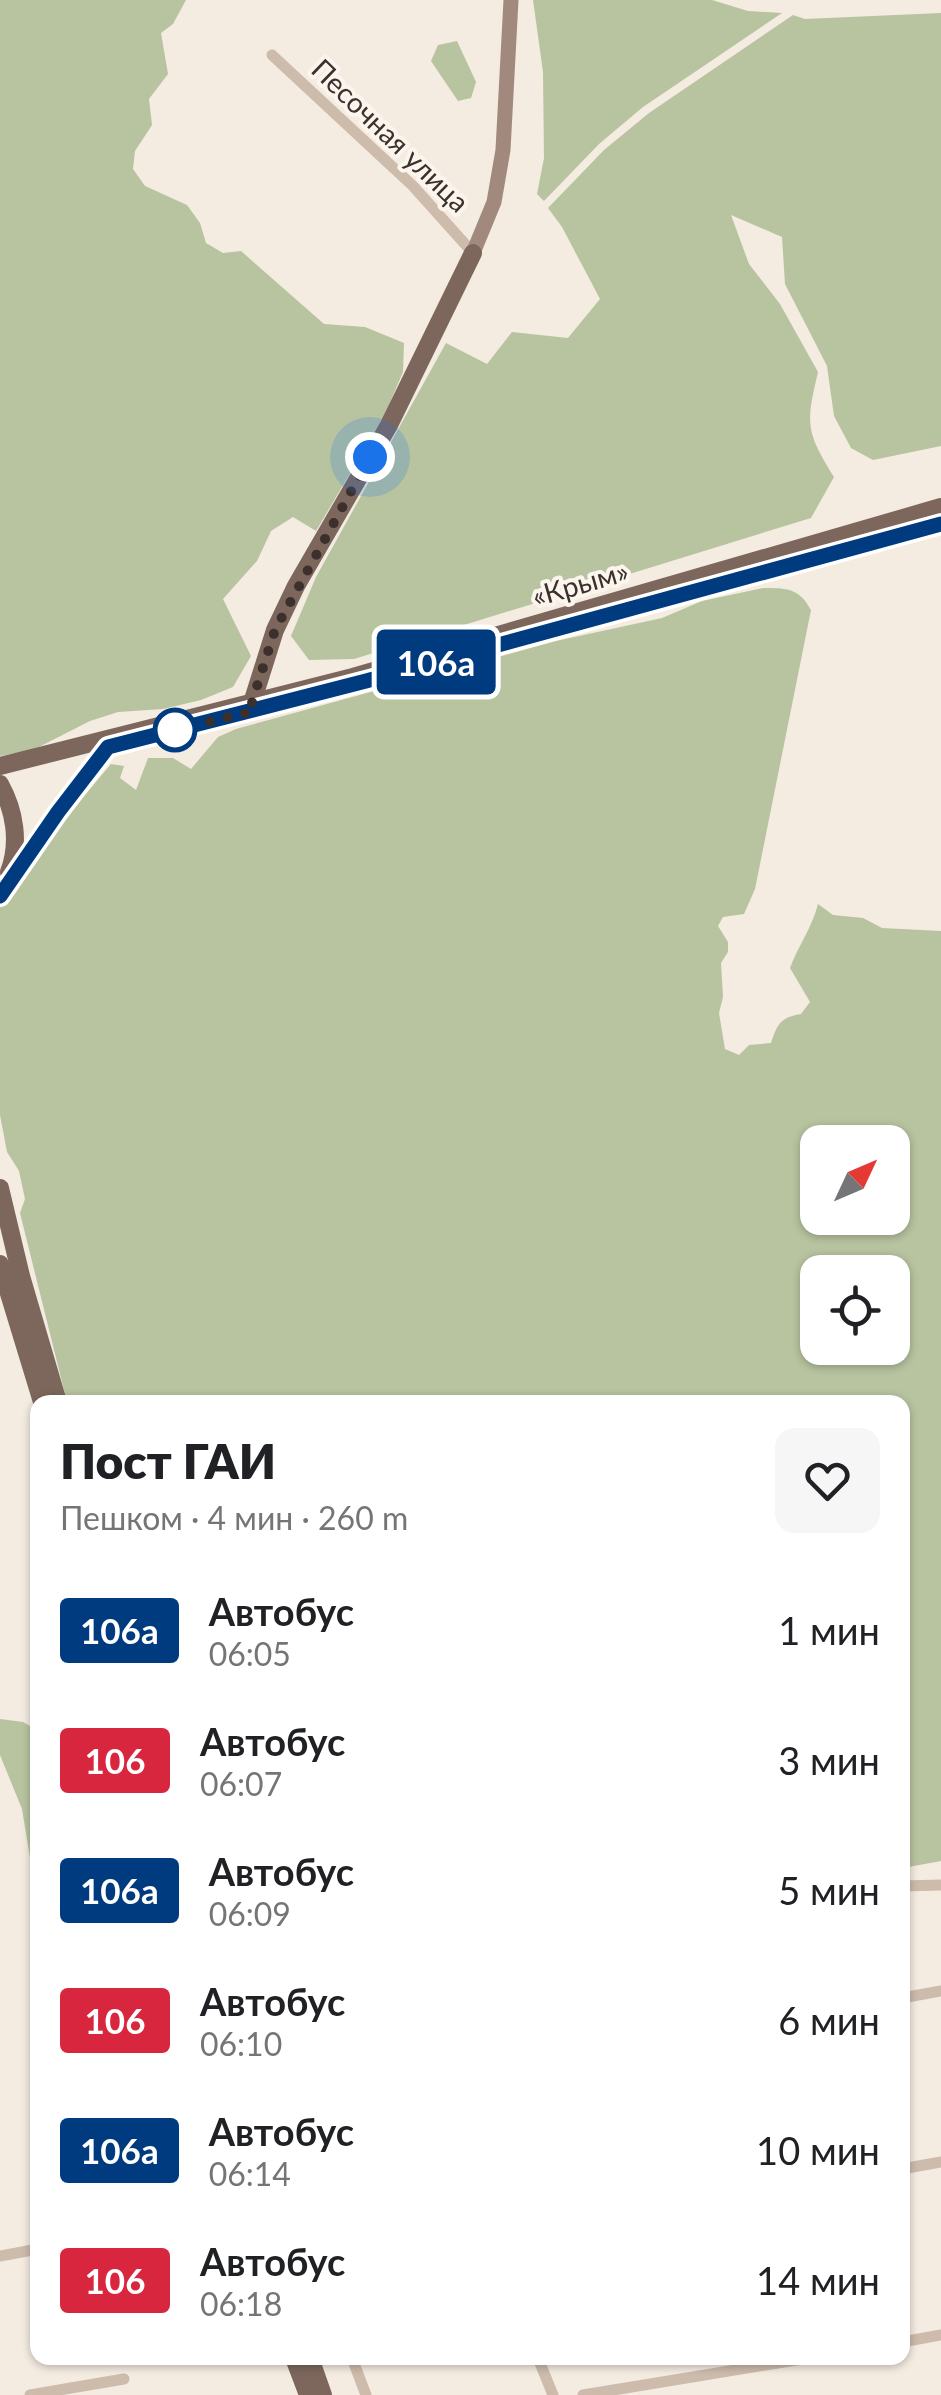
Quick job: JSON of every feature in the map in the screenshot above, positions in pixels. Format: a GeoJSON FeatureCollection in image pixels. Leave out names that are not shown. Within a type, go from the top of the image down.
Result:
{"type":"FeatureCollection","features":[{"type":"Feature","properties":{"kind":"main road"},"geometry":{"type":"LineString","coordinates":[[253,707],[275,630],[296,586],[389,425],[494,202],[503,150],[510,0]]}},
{"type":"Feature","properties":{"kind":"main road","name":"«Крым»"},"geometry":{"type":"LineString","coordinates":[[0,766],[253,707],[941,507]]}},
{"type":"Feature","properties":{"kind":"main road","name":"«Крым»"},"geometry":{"type":"LineString","coordinates":[[0,776],[941,524]]}},
{"type":"Feature","properties":{"kind":"main road"},"geometry":{"type":"LineString","coordinates":[[1,893],[108,747]]}},
{"type":"Feature","properties":{"kind":"main road"},"geometry":{"type":"LineString","coordinates":[[0,784],[12,810],[15,844],[1,893]]}},
{"type":"Feature","properties":{"kind":"main road"},"geometry":{"type":"LineString","coordinates":[[0,1188],[20,1276],[56,1395]]}},
{"type":"Feature","properties":{"kind":"main road"},"geometry":{"type":"LineString","coordinates":[[0,1264],[40,1395]]}},
{"type":"Feature","properties":{"kind":"main road"},"geometry":{"type":"LineString","coordinates":[[297,2365],[308,2395]]}},
{"type":"Feature","properties":{"kind":"main road"},"geometry":{"type":"LineString","coordinates":[[312,2365],[323,2395]]}},
{"type":"Feature","properties":{"kind":"street","name":"Песочная улица"},"geometry":{"type":"LineString","coordinates":[[272,55],[413,186],[473,253]]}},
{"type":"Feature","properties":{"kind":"street"},"geometry":{"type":"LineString","coordinates":[[910,1886],[941,1886]]}},
{"type":"Feature","properties":{"kind":"street"},"geometry":{"type":"LineString","coordinates":[[910,1997],[941,1991]]}},
{"type":"Feature","properties":{"kind":"street"},"geometry":{"type":"LineString","coordinates":[[910,2168],[941,2162]]}},
{"type":"Feature","properties":{"kind":"street"},"geometry":{"type":"LineString","coordinates":[[0,2256],[30,2251]]}},
{"type":"Feature","properties":{"kind":"street"},"geometry":{"type":"LineString","coordinates":[[910,2341],[941,2335]]}},
{"type":"Feature","properties":{"kind":"street"},"geometry":{"type":"LineString","coordinates":[[355,2365],[366,2395]]}},
{"type":"Feature","properties":{"kind":"street"},"geometry":{"type":"LineString","coordinates":[[541,2365],[553,2395]]}},
{"type":"Feature","properties":{"kind":"street"},"geometry":{"type":"LineString","coordinates":[[583,2395],[765,2365]]}},
{"type":"Feature","properties":{"kind":"street"},"geometry":{"type":"LineString","coordinates":[[30,2395],[124,2379]]}},
{"type":"Feature","properties":{"kind":"green space"},"geometry":{"type":"Polygon","coordinates":[[[0,0],[186,0],[173,24],[161,33],[168,74],[149,99],[152,125],[135,151],[133,169],[145,186],[187,205],[200,223],[206,243],[223,253],[241,251],[324,324],[365,327],[404,343],[403,372],[385,414],[316,531],[293,517],[271,531],[257,561],[223,599],[251,656],[233,687],[163,709],[118,712],[90,721],[33,750],[0,756],[0,0]]]}},
{"type":"Feature","properties":{"kind":"green space"},"geometry":{"type":"Polygon","coordinates":[[[533,0],[712,0],[748,11],[782,13],[643,107],[599,144],[544,201],[537,194],[544,158],[543,72],[533,0]]]}},
{"type":"Feature","properties":{"kind":"green space"},"geometry":{"type":"Polygon","coordinates":[[[941,13],[941,446],[873,460],[851,448],[834,416],[827,366],[785,284],[782,237],[731,215],[749,264],[780,304],[818,372],[811,426],[834,477],[811,518],[354,659],[309,660],[291,636],[316,577],[446,343],[487,364],[512,332],[568,338],[600,299],[548,208],[604,150],[649,113],[793,15],[805,19],[941,13]]]}},
{"type":"Feature","properties":{"kind":"green space"},"geometry":{"type":"Polygon","coordinates":[[[457,41],[476,82],[471,98],[458,101],[431,61],[438,45],[457,41]]]}},
{"type":"Feature","properties":{"kind":"green space"},"geometry":{"type":"Polygon","coordinates":[[[763,588],[797,593],[811,610],[755,889],[744,914],[723,917],[718,926],[728,942],[728,952],[721,963],[723,997],[719,1013],[725,1049],[739,1055],[749,1045],[771,1043],[781,1023],[801,1014],[810,1002],[790,968],[818,904],[833,915],[863,918],[882,928],[941,931],[941,1861],[910,1867],[910,1395],[65,1395],[20,1213],[25,1199],[19,1171],[7,1152],[0,1115],[0,906],[13,880],[111,764],[124,766],[120,778],[136,790],[148,758],[173,758],[191,769],[218,737],[236,729],[556,641],[662,618],[702,601],[763,588]]]}},
{"type":"Feature","properties":{"kind":"green space"},"geometry":{"type":"Polygon","coordinates":[[[0,1719],[30,1726],[30,1858],[22,1809],[0,1755],[0,1719]]]}},
{"type":"Feature","properties":{"kind":"bus line","name":"106а"},"geometry":{"type":"LineString","coordinates":[[0,896],[108,747],[554,631],[941,524]]}},
{"type":"Feature","properties":{"kind":"route"},"geometry":{"type":"LineString","coordinates":[[175,730],[254,711],[252,702],[275,630],[370,457]]}}]}
